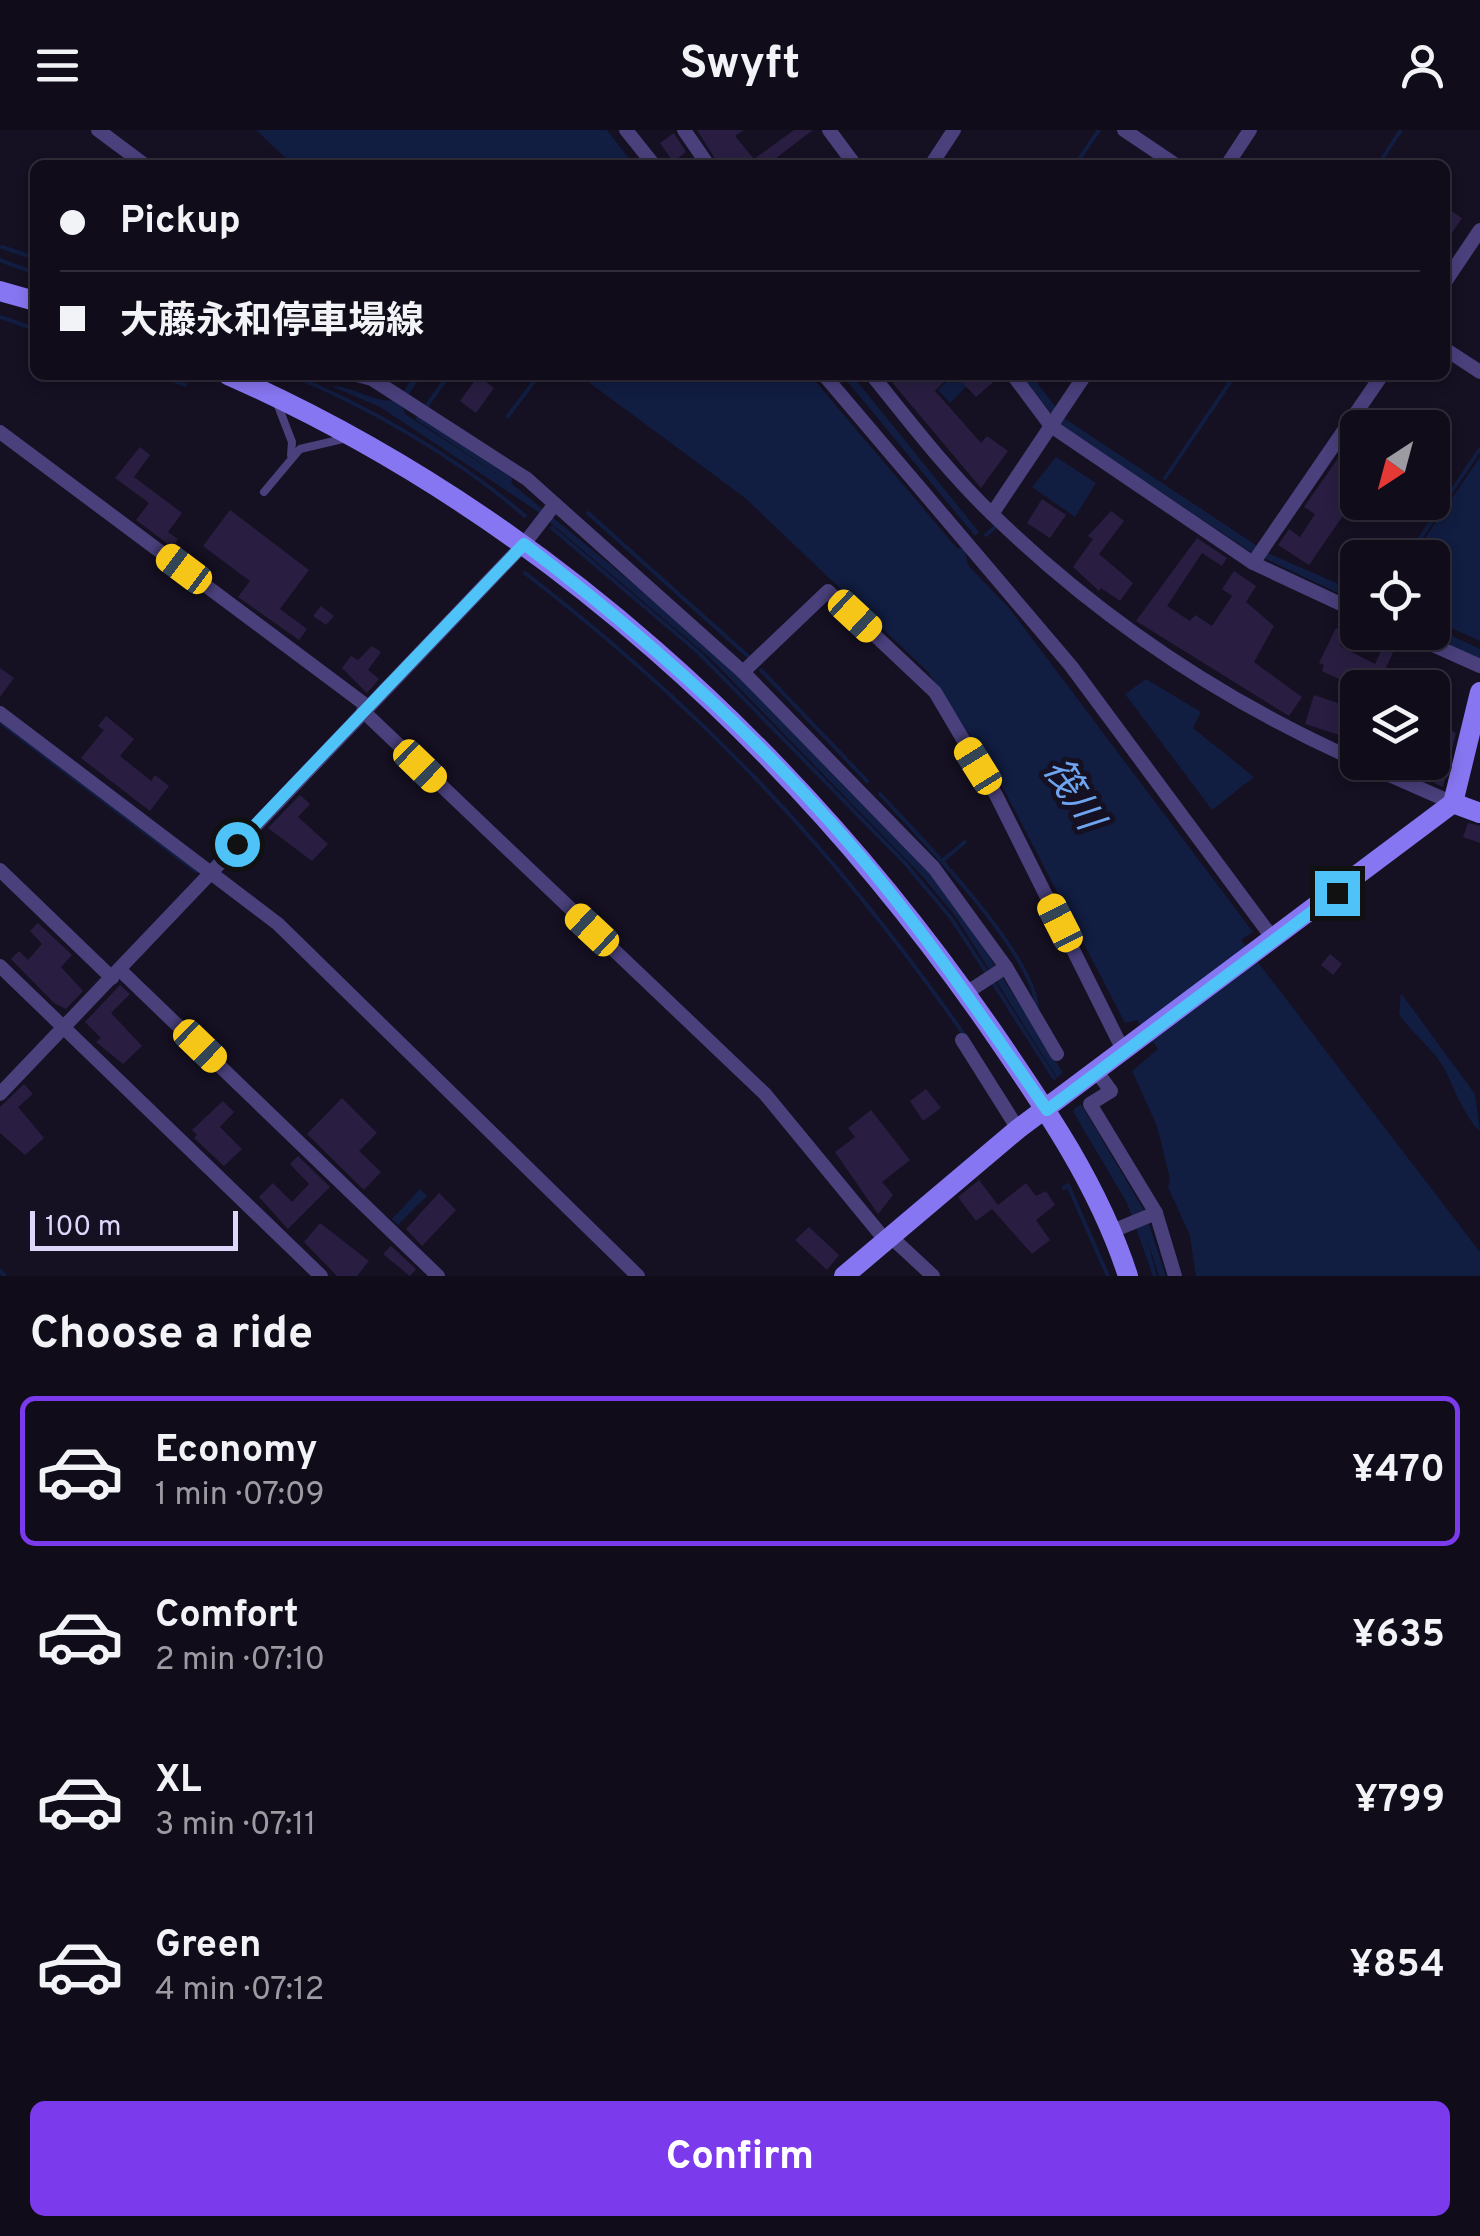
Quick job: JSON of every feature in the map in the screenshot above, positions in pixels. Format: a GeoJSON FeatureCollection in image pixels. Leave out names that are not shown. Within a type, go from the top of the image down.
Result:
{"type":"FeatureCollection","features":[{"type":"Feature","properties":{"kind":"main road"},"geometry":{"type":"LineString","coordinates":[[0,291],[30,300]]}},
{"type":"Feature","properties":{"kind":"main road"},"geometry":{"type":"LineString","coordinates":[[239,380],[356,436],[423,474],[524,544],[602,605],[738,728],[846,840],[966,993],[1047,1110],[1117,1229],[1128,1276]]}},
{"type":"Feature","properties":{"kind":"main road"},"geometry":{"type":"LineString","coordinates":[[844,1276],[1018,1129],[1452,804],[1480,692]]}},
{"type":"Feature","properties":{"kind":"main road"},"geometry":{"type":"LineString","coordinates":[[1452,804],[1480,813]]}},
{"type":"Feature","properties":{"kind":"street"},"geometry":{"type":"LineString","coordinates":[[98,130],[138,160]]}},
{"type":"Feature","properties":{"kind":"street"},"geometry":{"type":"LineString","coordinates":[[626,130],[650,160]]}},
{"type":"Feature","properties":{"kind":"street"},"geometry":{"type":"LineString","coordinates":[[684,130],[705,160]]}},
{"type":"Feature","properties":{"kind":"street"},"geometry":{"type":"LineString","coordinates":[[829,130],[851,160]]}},
{"type":"Feature","properties":{"kind":"street"},"geometry":{"type":"LineString","coordinates":[[933,160],[954,130]]}},
{"type":"Feature","properties":{"kind":"street"},"geometry":{"type":"LineString","coordinates":[[1124,130],[1169,160]]}},
{"type":"Feature","properties":{"kind":"street"},"geometry":{"type":"LineString","coordinates":[[1230,160],[1250,130]]}},
{"type":"Feature","properties":{"kind":"street"},"geometry":{"type":"LineString","coordinates":[[1450,275],[1480,230]]}},
{"type":"Feature","properties":{"kind":"street"},"geometry":{"type":"LineString","coordinates":[[1450,352],[1480,372]]}},
{"type":"Feature","properties":{"kind":"street"},"geometry":{"type":"LineString","coordinates":[[375,380],[527,479],[550,510],[743,672],[934,868],[1057,1054]]}},
{"type":"Feature","properties":{"kind":"street"},"geometry":{"type":"LineString","coordinates":[[828,380],[1072,666],[1274,940]]}},
{"type":"Feature","properties":{"kind":"street"},"geometry":{"type":"LineString","coordinates":[[876,380],[992,514],[1188,672],[1284,729],[1340,754]]}},
{"type":"Feature","properties":{"kind":"street"},"geometry":{"type":"LineString","coordinates":[[1018,380],[1055,419],[1258,556],[1340,602]]}},
{"type":"Feature","properties":{"kind":"street"},"geometry":{"type":"LineString","coordinates":[[992,514],[1082,380]]}},
{"type":"Feature","properties":{"kind":"street"},"geometry":{"type":"LineString","coordinates":[[1258,556],[1379,380]]}},
{"type":"Feature","properties":{"kind":"street"},"geometry":{"type":"LineString","coordinates":[[0,432],[365,709],[765,1094],[889,1239],[932,1276]]}},
{"type":"Feature","properties":{"kind":"street"},"geometry":{"type":"LineString","coordinates":[[0,1094],[524,544],[550,510]]}},
{"type":"Feature","properties":{"kind":"street"},"geometry":{"type":"LineString","coordinates":[[743,672],[828,591],[935,692],[996,795],[1124,1052]]}},
{"type":"Feature","properties":{"kind":"street"},"geometry":{"type":"LineString","coordinates":[[1444,650],[1480,666]]}},
{"type":"Feature","properties":{"kind":"street"},"geometry":{"type":"LineString","coordinates":[[0,713],[278,924],[638,1276]]}},
{"type":"Feature","properties":{"kind":"street"},"geometry":{"type":"LineString","coordinates":[[1399,780],[1452,804]]}},
{"type":"Feature","properties":{"kind":"street"},"geometry":{"type":"LineString","coordinates":[[0,870],[438,1276]]}},
{"type":"Feature","properties":{"kind":"street"},"geometry":{"type":"LineString","coordinates":[[0,966],[321,1276]]}},
{"type":"Feature","properties":{"kind":"street"},"geometry":{"type":"LineString","coordinates":[[966,993],[1004,969]]}},
{"type":"Feature","properties":{"kind":"street"},"geometry":{"type":"LineString","coordinates":[[962,1040],[1018,1129]]}},
{"type":"Feature","properties":{"kind":"street"},"geometry":{"type":"LineString","coordinates":[[1097,1072],[1110,1090],[1090,1104],[1152,1214],[1175,1276]]}},
{"type":"Feature","properties":{"kind":"street"},"geometry":{"type":"LineString","coordinates":[[1117,1229],[1152,1214]]}},
{"type":"Feature","properties":{"kind":"lane"},"geometry":{"type":"LineString","coordinates":[[275,396],[292,442],[291,456]]}},
{"type":"Feature","properties":{"kind":"lane"},"geometry":{"type":"LineString","coordinates":[[264,492],[300,449],[356,436]]}},
{"type":"Feature","properties":{"kind":"water"},"geometry":{"type":"Polygon","coordinates":[[[256,130],[607,130],[630,160],[288,160],[256,130]]]}},
{"type":"Feature","properties":{"kind":"water"},"geometry":{"type":"Polygon","coordinates":[[[411,380],[417,380],[402,404],[405,414],[506,480],[415,419],[442,380],[448,380],[421,418],[513,478],[511,483],[702,640],[929,872],[963,915],[1063,1073],[1057,1078],[956,917],[923,877],[710,658],[534,509],[380,407],[331,386],[389,401],[398,400],[411,380]]]}},
{"type":"Feature","properties":{"kind":"water","name":"筏川"},"geometry":{"type":"Polygon","coordinates":[[[586,380],[814,380],[957,548],[965,549],[968,565],[1010,609],[1253,932],[1241,940],[1480,1252],[1480,1276],[1196,1276],[1190,1236],[1168,1187],[1170,1179],[1157,1126],[1132,1071],[1158,1049],[1137,1020],[1125,1023],[1001,784],[928,672],[745,498],[586,380]]]}},
{"type":"Feature","properties":{"kind":"water"},"geometry":{"type":"Polygon","coordinates":[[[846,380],[856,380],[979,532],[975,536],[846,380]]]}},
{"type":"Feature","properties":{"kind":"water"},"geometry":{"type":"Polygon","coordinates":[[[948,380],[966,380],[967,386],[950,403],[938,390],[948,380]]]}},
{"type":"Feature","properties":{"kind":"water"},"geometry":{"type":"Polygon","coordinates":[[[1026,380],[1035,380],[1064,418],[1268,553],[1340,585],[1340,594],[1251,552],[1059,424],[1026,380]]]}},
{"type":"Feature","properties":{"kind":"water"},"geometry":{"type":"Polygon","coordinates":[[[1056,457],[1096,483],[1075,517],[1032,487],[1056,457]]]}},
{"type":"Feature","properties":{"kind":"water"},"geometry":{"type":"Polygon","coordinates":[[[1480,457],[1480,641],[1450,628],[1450,540],[1424,540],[1437,520],[1450,520],[1450,501],[1480,457]]]}},
{"type":"Feature","properties":{"kind":"water"},"geometry":{"type":"Polygon","coordinates":[[[1450,635],[1480,649],[1480,660],[1450,645],[1450,635]]]}},
{"type":"Feature","properties":{"kind":"water"},"geometry":{"type":"Polygon","coordinates":[[[1146,679],[1201,712],[1193,728],[1254,777],[1212,810],[1125,694],[1146,679]]]}},
{"type":"Feature","properties":{"kind":"water"},"geometry":{"type":"Polygon","coordinates":[[[1401,993],[1475,1094],[1480,1132],[1464,1110],[1441,1063],[1399,1014],[1401,993]]]}},
{"type":"Feature","properties":{"kind":"water"},"geometry":{"type":"Polygon","coordinates":[[[1081,1104],[1145,1212],[1166,1276],[1159,1276],[1147,1239],[1157,1276],[1153,1276],[1127,1203],[1075,1115],[1073,1110],[1081,1104]]]}},
{"type":"Feature","properties":{"kind":"water"},"geometry":{"type":"Polygon","coordinates":[[[420,1189],[427,1196],[398,1225],[392,1219],[420,1189]]]}},
{"type":"Feature","properties":{"kind":"building"},"geometry":{"type":"Polygon","coordinates":[[[697,130],[744,130],[735,136],[754,159],[794,130],[813,130],[774,160],[716,160],[697,130]]]}},
{"type":"Feature","properties":{"kind":"building"},"geometry":{"type":"Polygon","coordinates":[[[674,133],[686,152],[672,160],[660,143],[674,133]]]}},
{"type":"Feature","properties":{"kind":"building"},"geometry":{"type":"Polygon","coordinates":[[[1450,210],[1462,218],[1450,236],[1450,210]]]}},
{"type":"Feature","properties":{"kind":"building"},"geometry":{"type":"Polygon","coordinates":[[[475,380],[483,380],[494,388],[476,413],[460,401],[475,380]]]}},
{"type":"Feature","properties":{"kind":"building"},"geometry":{"type":"Polygon","coordinates":[[[890,380],[946,380],[935,391],[981,443],[987,436],[1008,451],[981,488],[890,380]]]}},
{"type":"Feature","properties":{"kind":"building"},"geometry":{"type":"Polygon","coordinates":[[[960,380],[995,380],[976,397],[960,380]]]}},
{"type":"Feature","properties":{"kind":"building"},"geometry":{"type":"Polygon","coordinates":[[[140,447],[150,455],[134,477],[182,513],[168,532],[178,539],[172,547],[136,520],[149,503],[115,478],[140,447]]]}},
{"type":"Feature","properties":{"kind":"building"},"geometry":{"type":"Polygon","coordinates":[[[1340,455],[1340,520],[1309,565],[1278,545],[1289,529],[1300,537],[1315,514],[1304,507],[1340,455]]]}},
{"type":"Feature","properties":{"kind":"building"},"geometry":{"type":"Polygon","coordinates":[[[1042,499],[1066,515],[1050,538],[1027,523],[1042,499]]]}},
{"type":"Feature","properties":{"kind":"building"},"geometry":{"type":"Polygon","coordinates":[[[230,510],[309,570],[280,609],[307,629],[299,640],[238,597],[250,581],[203,546],[230,510]]]}},
{"type":"Feature","properties":{"kind":"building"},"geometry":{"type":"Polygon","coordinates":[[[1111,511],[1124,521],[1099,554],[1133,583],[1120,601],[1101,588],[1099,591],[1073,567],[1093,539],[1088,536],[1111,511]]]}},
{"type":"Feature","properties":{"kind":"building"},"geometry":{"type":"Polygon","coordinates":[[[1197,538],[1227,558],[1222,566],[1202,553],[1167,606],[1190,621],[1195,615],[1212,626],[1232,596],[1222,589],[1234,571],[1256,586],[1246,602],[1274,626],[1254,662],[1302,697],[1289,716],[1136,621],[1197,538]]]}},
{"type":"Feature","properties":{"kind":"building"},"geometry":{"type":"Polygon","coordinates":[[[321,606],[334,616],[326,625],[313,616],[321,606]]]}},
{"type":"Feature","properties":{"kind":"building"},"geometry":{"type":"Polygon","coordinates":[[[1336,628],[1340,630],[1340,650],[1375,664],[1382,650],[1394,650],[1385,670],[1340,670],[1340,680],[1322,671],[1324,665],[1319,663],[1336,628]]]}},
{"type":"Feature","properties":{"kind":"building"},"geometry":{"type":"Polygon","coordinates":[[[372,646],[381,652],[368,670],[379,679],[367,693],[342,668],[351,656],[358,660],[372,646]]]}},
{"type":"Feature","properties":{"kind":"building"},"geometry":{"type":"Polygon","coordinates":[[[0,668],[14,678],[0,697],[0,668]]]}},
{"type":"Feature","properties":{"kind":"building"},"geometry":{"type":"Polygon","coordinates":[[[1314,695],[1340,704],[1340,735],[1305,724],[1314,695]]]}},
{"type":"Feature","properties":{"kind":"building"},"geometry":{"type":"Polygon","coordinates":[[[106,716],[134,739],[120,756],[151,781],[155,775],[169,786],[150,811],[81,758],[104,730],[98,726],[106,716]]]}},
{"type":"Feature","properties":{"kind":"building"},"geometry":{"type":"Polygon","coordinates":[[[1450,730],[1456,733],[1450,758],[1450,730]]]}},
{"type":"Feature","properties":{"kind":"building"},"geometry":{"type":"Polygon","coordinates":[[[300,795],[310,804],[298,817],[328,844],[312,861],[268,828],[300,795]]]}},
{"type":"Feature","properties":{"kind":"building"},"geometry":{"type":"Polygon","coordinates":[[[1468,823],[1480,826],[1480,843],[1463,837],[1468,823]]]}},
{"type":"Feature","properties":{"kind":"building"},"geometry":{"type":"Polygon","coordinates":[[[38,923],[72,955],[61,967],[83,991],[66,1009],[54,1003],[11,959],[19,951],[28,960],[42,944],[30,931],[38,923]]]}},
{"type":"Feature","properties":{"kind":"building"},"geometry":{"type":"Polygon","coordinates":[[[1330,954],[1342,964],[1333,975],[1321,965],[1330,954]]]}},
{"type":"Feature","properties":{"kind":"building"},"geometry":{"type":"Polygon","coordinates":[[[120,985],[130,994],[111,1013],[142,1046],[123,1064],[96,1042],[101,1038],[85,1022],[120,985]]]}},
{"type":"Feature","properties":{"kind":"building"},"geometry":{"type":"Polygon","coordinates":[[[24,1084],[33,1094],[18,1107],[44,1138],[25,1155],[0,1133],[0,1107],[24,1084]]]}},
{"type":"Feature","properties":{"kind":"building"},"geometry":{"type":"Polygon","coordinates":[[[926,1089],[941,1108],[923,1121],[910,1101],[926,1089]]]}},
{"type":"Feature","properties":{"kind":"building"},"geometry":{"type":"Polygon","coordinates":[[[342,1098],[377,1133],[359,1151],[381,1172],[364,1190],[307,1134],[342,1098]]]}},
{"type":"Feature","properties":{"kind":"building"},"geometry":{"type":"Polygon","coordinates":[[[223,1101],[234,1112],[220,1127],[242,1149],[224,1166],[194,1138],[197,1135],[192,1130],[223,1101]]]}},
{"type":"Feature","properties":{"kind":"building"},"geometry":{"type":"Polygon","coordinates":[[[871,1110],[910,1160],[882,1182],[893,1195],[878,1214],[835,1152],[855,1137],[848,1128],[871,1110]]]}},
{"type":"Feature","properties":{"kind":"building"},"geometry":{"type":"Polygon","coordinates":[[[298,1156],[330,1187],[288,1229],[259,1197],[273,1183],[292,1202],[309,1184],[290,1164],[298,1156]]]}},
{"type":"Feature","properties":{"kind":"building"},"geometry":{"type":"Polygon","coordinates":[[[979,1180],[998,1205],[1026,1183],[1036,1196],[1046,1191],[1055,1205],[1036,1220],[1050,1240],[1032,1254],[992,1209],[976,1221],[958,1197],[979,1180]]]}},
{"type":"Feature","properties":{"kind":"building"},"geometry":{"type":"Polygon","coordinates":[[[439,1193],[456,1210],[422,1246],[406,1229],[439,1193]]]}},
{"type":"Feature","properties":{"kind":"building"},"geometry":{"type":"Polygon","coordinates":[[[320,1223],[369,1261],[357,1276],[337,1276],[304,1242],[320,1223]]]}},
{"type":"Feature","properties":{"kind":"building"},"geometry":{"type":"Polygon","coordinates":[[[809,1227],[839,1255],[827,1270],[795,1240],[809,1227]]]}},
{"type":"Feature","properties":{"kind":"building"},"geometry":{"type":"Polygon","coordinates":[[[391,1246],[416,1269],[410,1276],[383,1254],[391,1246]]]}},
{"type":"Feature","properties":{"kind":"waterway"},"geometry":{"type":"LineString","coordinates":[[1078,160],[1099,130]]}},
{"type":"Feature","properties":{"kind":"waterway"},"geometry":{"type":"LineString","coordinates":[[1381,160],[1401,130]]}},
{"type":"Feature","properties":{"kind":"waterway"},"geometry":{"type":"LineString","coordinates":[[2,247],[30,256]]}},
{"type":"Feature","properties":{"kind":"waterway"},"geometry":{"type":"LineString","coordinates":[[0,260],[30,271]]}},
{"type":"Feature","properties":{"kind":"waterway"},"geometry":{"type":"LineString","coordinates":[[0,317],[30,327]]}},
{"type":"Feature","properties":{"kind":"waterway"},"geometry":{"type":"LineString","coordinates":[[172,380],[185,385]]}},
{"type":"Feature","properties":{"kind":"waterway"},"geometry":{"type":"LineString","coordinates":[[302,380],[412,435],[525,516]]}},
{"type":"Feature","properties":{"kind":"waterway"},"geometry":{"type":"LineString","coordinates":[[508,416],[535,380]]}},
{"type":"Feature","properties":{"kind":"waterway"},"geometry":{"type":"LineString","coordinates":[[1165,478],[1232,380]]}},
{"type":"Feature","properties":{"kind":"waterway"},"geometry":{"type":"LineString","coordinates":[[1419,540],[1480,449]]}},
{"type":"Feature","properties":{"kind":"waterway"},"geometry":{"type":"LineString","coordinates":[[588,513],[750,658]]}},
{"type":"Feature","properties":{"kind":"waterway"},"geometry":{"type":"LineString","coordinates":[[986,535],[995,527]]}},
{"type":"Feature","properties":{"kind":"waterway"},"geometry":{"type":"LineString","coordinates":[[552,528],[699,653],[905,863],[951,918],[987,973]]}},
{"type":"Feature","properties":{"kind":"waterway"},"geometry":{"type":"LineString","coordinates":[[525,573],[651,678],[764,787],[867,905],[965,1036]]}},
{"type":"Feature","properties":{"kind":"waterway"},"geometry":{"type":"LineString","coordinates":[[761,670],[867,781]]}},
{"type":"Feature","properties":{"kind":"waterway"},"geometry":{"type":"LineString","coordinates":[[0,722],[196,871]]}},
{"type":"Feature","properties":{"kind":"waterway"},"geometry":{"type":"LineString","coordinates":[[880,794],[997,928],[1031,985],[1037,1009]]}},
{"type":"Feature","properties":{"kind":"waterway"},"geometry":{"type":"LineString","coordinates":[[942,861],[965,842]]}},
{"type":"Feature","properties":{"kind":"waterway"},"geometry":{"type":"LineString","coordinates":[[992,981],[1054,1078]]}},
{"type":"Feature","properties":{"kind":"waterway"},"geometry":{"type":"LineString","coordinates":[[1064,1188],[1068,1185],[1108,1276]]}},
{"type":"Feature","properties":{"kind":"waterway"},"geometry":{"type":"LineString","coordinates":[[0,1271],[5,1276]]}},
{"type":"Feature","properties":{"kind":"route"},"geometry":{"type":"LineString","coordinates":[[237,844],[524,544],[671,664],[846,840],[929,942],[1047,1110],[1337,893]]}}]}
